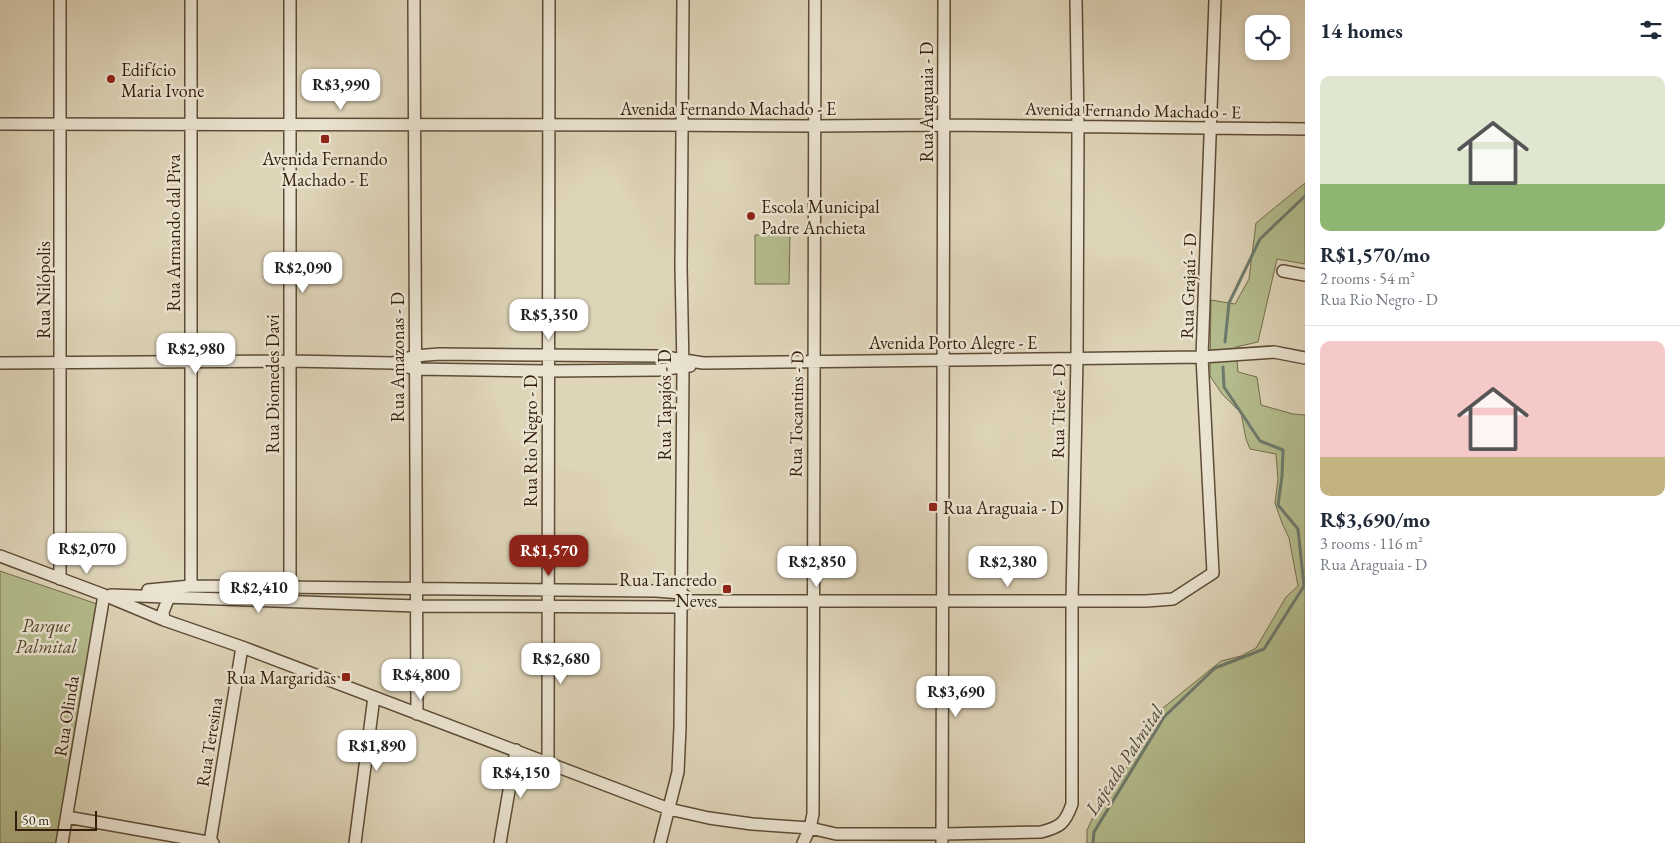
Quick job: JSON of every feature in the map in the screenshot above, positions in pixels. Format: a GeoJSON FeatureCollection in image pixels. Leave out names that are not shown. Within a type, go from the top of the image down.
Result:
{"type":"FeatureCollection","features":[{"type":"Feature","properties":{"kind":"street","name":"Rua Nilópolis"},"geometry":{"type":"LineString","coordinates":[[60,0],[60,579]]}},
{"type":"Feature","properties":{"kind":"street","name":"Rua Armando dal Piva"},"geometry":{"type":"LineString","coordinates":[[190,0],[191,586]]}},
{"type":"Feature","properties":{"kind":"street","name":"Rua Diomedes Davi"},"geometry":{"type":"LineString","coordinates":[[290,0],[290,587]]}},
{"type":"Feature","properties":{"kind":"street","name":"Rua Amazonas - D"},"geometry":{"type":"LineString","coordinates":[[414,0],[417,714]]}},
{"type":"Feature","properties":{"kind":"street","name":"Rua Rio Negro - D"},"geometry":{"type":"LineString","coordinates":[[548,0],[548,762]]}},
{"type":"Feature","properties":{"kind":"street","name":"Rua Tapajós - D"},"geometry":{"type":"LineString","coordinates":[[660,843],[678,763],[685,604],[681,593],[682,363],[680,285],[683,0]]}},
{"type":"Feature","properties":{"kind":"street","name":"Rua Tocantins - D"},"geometry":{"type":"LineString","coordinates":[[803,843],[810,828],[813,814],[812,601],[815,0]]}},
{"type":"Feature","properties":{"kind":"street","name":"Rua Araguaia - D"},"geometry":{"type":"LineString","coordinates":[[943,839],[944,0]]}},
{"type":"Feature","properties":{"kind":"street","name":"Rua Tietê - D"},"geometry":{"type":"LineString","coordinates":[[943,839],[1041,832],[1056,828],[1065,821],[1072,804],[1072,601],[1077,358],[1078,127],[1076,0]]}},
{"type":"Feature","properties":{"kind":"street","name":"Rua Grajaú - D"},"geometry":{"type":"LineString","coordinates":[[1072,601],[1173,599],[1213,573],[1202,357],[1215,0]]}},
{"type":"Feature","properties":{"kind":"street","name":"Avenida Fernando Machado - E"},"geometry":{"type":"LineString","coordinates":[[0,124],[944,125],[1305,129]]}},
{"type":"Feature","properties":{"kind":"street"},"geometry":{"type":"LineString","coordinates":[[1283,270],[1305,275]]}},
{"type":"Feature","properties":{"kind":"street","name":"Avenida Porto Alegre - E"},"geometry":{"type":"LineString","coordinates":[[0,363],[290,361],[393,363],[415,369],[547,371],[682,363],[1202,357],[1274,352],[1305,358]]}},
{"type":"Feature","properties":{"kind":"street","name":"Avenida Porto Alegre - E"},"geometry":{"type":"LineString","coordinates":[[393,363],[415,356],[439,354],[660,356],[682,363]]}},
{"type":"Feature","properties":{"kind":"street"},"geometry":{"type":"LineString","coordinates":[[0,556],[164,620],[242,647],[669,809],[709,818],[743,823],[810,828],[836,834],[943,839]]}},
{"type":"Feature","properties":{"kind":"street"},"geometry":{"type":"LineString","coordinates":[[104,595],[191,586],[656,591],[681,593]]}},
{"type":"Feature","properties":{"kind":"street"},"geometry":{"type":"LineString","coordinates":[[104,595],[416,606],[547,607],[812,601],[1072,601]]}},
{"type":"Feature","properties":{"kind":"street","name":"Rua Olinda"},"geometry":{"type":"LineString","coordinates":[[62,843],[104,595]]}},
{"type":"Feature","properties":{"kind":"street"},"geometry":{"type":"LineString","coordinates":[[164,620],[162,612],[169,597]]}},
{"type":"Feature","properties":{"kind":"street","name":"Rua Teresina"},"geometry":{"type":"LineString","coordinates":[[212,843],[242,647]]}},
{"type":"Feature","properties":{"kind":"street"},"geometry":{"type":"LineString","coordinates":[[355,843],[374,697]]}},
{"type":"Feature","properties":{"kind":"street"},"geometry":{"type":"LineString","coordinates":[[500,843],[516,750]]}},
{"type":"Feature","properties":{"kind":"street"},"geometry":{"type":"LineString","coordinates":[[67,817],[212,843]]}},
{"type":"Feature","properties":{"kind":"green space"},"geometry":{"type":"Polygon","coordinates":[[[1305,183],[1305,264],[1277,259],[1258,342],[1236,347],[1238,372],[1257,377],[1261,405],[1293,414],[1305,415],[1305,843],[1087,843],[1087,830],[1093,817],[1133,758],[1135,747],[1158,712],[1221,661],[1241,656],[1256,648],[1286,597],[1298,586],[1289,538],[1275,503],[1278,479],[1276,454],[1250,449],[1241,413],[1222,394],[1210,376],[1211,300],[1235,304],[1249,279],[1256,223],[1305,183]]]}},
{"type":"Feature","properties":{"kind":"green space"},"geometry":{"type":"Polygon","coordinates":[[[755,235],[790,235],[789,284],[755,284],[755,235]]]}},
{"type":"Feature","properties":{"kind":"green space","name":"Parque Palmital"},"geometry":{"type":"Polygon","coordinates":[[[0,571],[97,604],[57,843],[0,843],[0,571]]]}},
{"type":"Feature","properties":{"kind":"waterway","name":"Lajeado Palmital"},"geometry":{"type":"LineString","coordinates":[[1225,342],[1229,303],[1260,239],[1305,196]]}},
{"type":"Feature","properties":{"kind":"waterway","name":"Lajeado Palmital"},"geometry":{"type":"LineString","coordinates":[[1093,843],[1094,832],[1164,717],[1215,668],[1264,649],[1304,586],[1298,529],[1278,505],[1283,450],[1260,441],[1224,387],[1223,367]]}},
{"type":"Feature","properties":{"kind":"place","name":"Edifício Maria Ivone"},"geometry":{"type":"Point","coordinates":[111,79]}},
{"type":"Feature","properties":{"kind":"place","name":"Avenida Fernando Machado - E"},"geometry":{"type":"Point","coordinates":[325,139]}},
{"type":"Feature","properties":{"kind":"place","name":"Escola Municipal Padre Anchieta"},"geometry":{"type":"Point","coordinates":[751,216]}},
{"type":"Feature","properties":{"kind":"place","name":"Rua Araguaia - D"},"geometry":{"type":"Point","coordinates":[933,507]}},
{"type":"Feature","properties":{"kind":"place","name":"Rua Tancredo Neves"},"geometry":{"type":"Point","coordinates":[727,589]}},
{"type":"Feature","properties":{"kind":"place","name":"Rua Margaridas"},"geometry":{"type":"Point","coordinates":[346,677]}}]}
